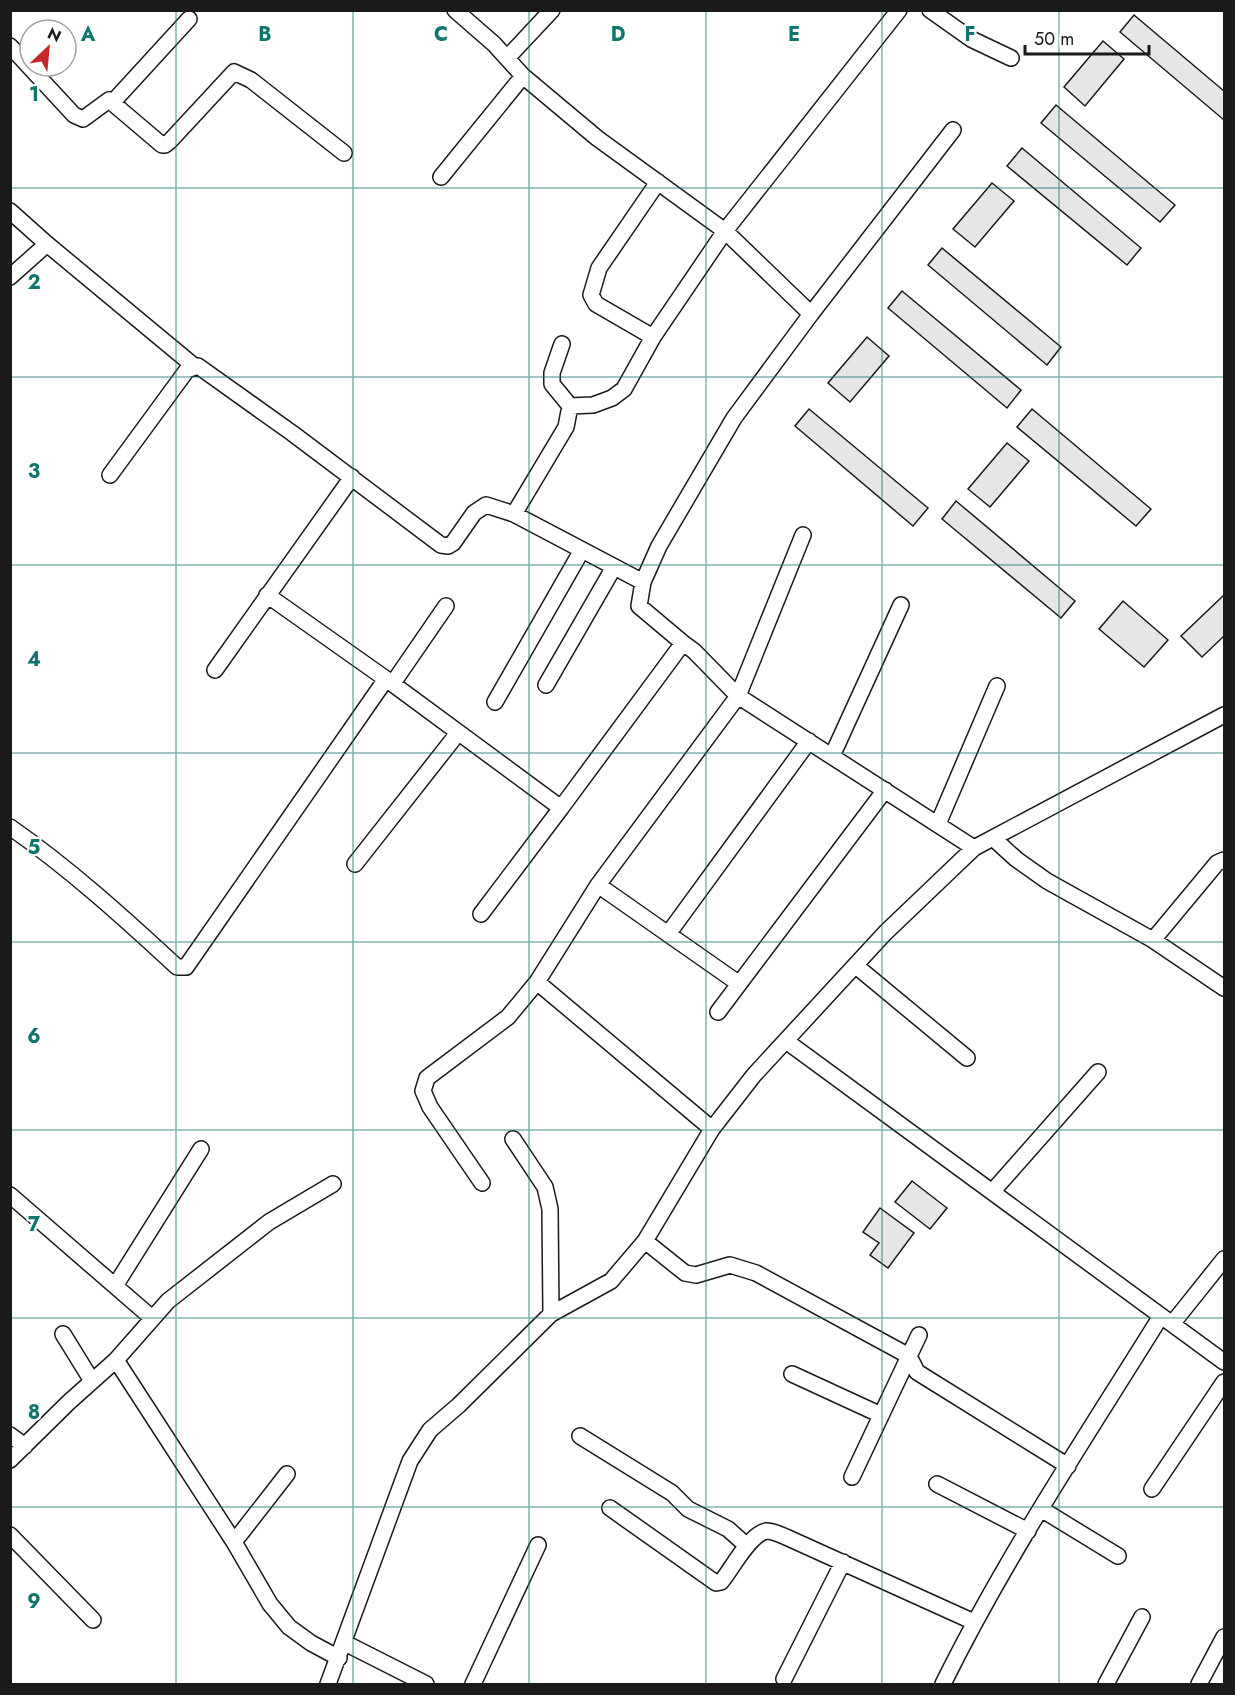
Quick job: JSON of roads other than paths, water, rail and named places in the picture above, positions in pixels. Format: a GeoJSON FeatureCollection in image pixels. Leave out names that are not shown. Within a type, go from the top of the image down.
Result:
{"type":"FeatureCollection","features":[{"type":"Feature","properties":{"kind":"street"},"geometry":{"type":"LineString","coordinates":[[455,10],[523,76],[597,138],[725,231],[811,314]]}},
{"type":"Feature","properties":{"kind":"street"},"geometry":{"type":"LineString","coordinates":[[507,58],[552,10]]}},
{"type":"Feature","properties":{"kind":"street"},"geometry":{"type":"LineString","coordinates":[[570,406],[593,405],[612,398],[624,389],[653,337],[725,231],[899,10]]}},
{"type":"Feature","properties":{"kind":"street"},"geometry":{"type":"LineString","coordinates":[[940,13],[971,39],[1011,58]]}},
{"type":"Feature","properties":{"kind":"street"},"geometry":{"type":"LineString","coordinates":[[112,103],[189,19]]}},
{"type":"Feature","properties":{"kind":"street"},"geometry":{"type":"LineString","coordinates":[[10,46],[74,115],[83,119],[109,100],[134,123],[165,146],[234,72],[240,73],[344,153]]}},
{"type":"Feature","properties":{"kind":"street"},"geometry":{"type":"LineString","coordinates":[[441,177],[523,76]]}},
{"type":"Feature","properties":{"kind":"street"},"geometry":{"type":"LineString","coordinates":[[953,130],[734,418],[659,546],[643,582],[639,606],[694,651],[738,696],[974,848]]}},
{"type":"Feature","properties":{"kind":"street"},"geometry":{"type":"LineString","coordinates":[[653,337],[596,304],[591,295],[599,268],[658,182]]}},
{"type":"Feature","properties":{"kind":"street"},"geometry":{"type":"LineString","coordinates":[[10,211],[46,244],[194,366],[203,368],[441,544],[448,546],[453,543],[474,513],[486,505],[514,514],[643,582]]}},
{"type":"Feature","properties":{"kind":"street"},"geometry":{"type":"LineString","coordinates":[[10,277],[46,244]]}},
{"type":"Feature","properties":{"kind":"street"},"geometry":{"type":"LineString","coordinates":[[562,344],[552,373],[552,384],[570,406]]}},
{"type":"Feature","properties":{"kind":"street"},"geometry":{"type":"LineString","coordinates":[[110,475],[188,370],[194,366]]}},
{"type":"Feature","properties":{"kind":"street"},"geometry":{"type":"LineString","coordinates":[[514,514],[566,427],[570,406]]}},
{"type":"Feature","properties":{"kind":"street"},"geometry":{"type":"LineString","coordinates":[[214,670],[351,477]]}},
{"type":"Feature","properties":{"kind":"street"},"geometry":{"type":"LineString","coordinates":[[482,1183],[430,1107],[423,1091],[427,1078],[508,1017],[537,982],[598,885],[738,696],[803,535]]}},
{"type":"Feature","properties":{"kind":"street"},"geometry":{"type":"LineString","coordinates":[[495,702],[582,550]]}},
{"type":"Feature","properties":{"kind":"street"},"geometry":{"type":"LineString","coordinates":[[546,685],[614,567]]}},
{"type":"Feature","properties":{"kind":"street"},"geometry":{"type":"LineString","coordinates":[[267,595],[389,681],[561,808]]}},
{"type":"Feature","properties":{"kind":"street"},"geometry":{"type":"LineString","coordinates":[[832,756],[901,605]]}},
{"type":"Feature","properties":{"kind":"street"},"geometry":{"type":"LineString","coordinates":[[10,827],[88,886],[177,967],[186,967],[389,681],[446,606]]}},
{"type":"Feature","properties":{"kind":"street"},"geometry":{"type":"LineString","coordinates":[[481,914],[683,643]]}},
{"type":"Feature","properties":{"kind":"street"},"geometry":{"type":"LineString","coordinates":[[938,824],[997,686]]}},
{"type":"Feature","properties":{"kind":"street"},"geometry":{"type":"LineString","coordinates":[[328,1684],[411,1461],[430,1431],[551,1314],[611,1281],[645,1240],[712,1129],[754,1075],[885,933],[974,848],[1224,715]]}},
{"type":"Feature","properties":{"kind":"street"},"geometry":{"type":"LineString","coordinates":[[355,864],[458,733]]}},
{"type":"Feature","properties":{"kind":"street"},"geometry":{"type":"LineString","coordinates":[[668,934],[809,741]]}},
{"type":"Feature","properties":{"kind":"street"},"geometry":{"type":"LineString","coordinates":[[718,1012],[885,790]]}},
{"type":"Feature","properties":{"kind":"street"},"geometry":{"type":"LineString","coordinates":[[993,838],[1016,859],[1047,881],[1153,940],[1224,988]]}},
{"type":"Feature","properties":{"kind":"street"},"geometry":{"type":"LineString","coordinates":[[1153,940],[1217,863],[1224,860]]}},
{"type":"Feature","properties":{"kind":"street"},"geometry":{"type":"LineString","coordinates":[[598,885],[738,983]]}},
{"type":"Feature","properties":{"kind":"street"},"geometry":{"type":"LineString","coordinates":[[856,966],[967,1058]]}},
{"type":"Feature","properties":{"kind":"street"},"geometry":{"type":"LineString","coordinates":[[537,982],[712,1129]]}},
{"type":"Feature","properties":{"kind":"street"},"geometry":{"type":"LineString","coordinates":[[786,1041],[1224,1362]]}},
{"type":"Feature","properties":{"kind":"street"},"geometry":{"type":"LineString","coordinates":[[992,1192],[1098,1072]]}},
{"type":"Feature","properties":{"kind":"street"},"geometry":{"type":"LineString","coordinates":[[513,1138],[545,1187],[550,1209],[551,1314]]}},
{"type":"Feature","properties":{"kind":"street"},"geometry":{"type":"LineString","coordinates":[[115,1286],[201,1149]]}},
{"type":"Feature","properties":{"kind":"street"},"geometry":{"type":"LineString","coordinates":[[10,1460],[116,1360],[168,1301],[270,1222],[333,1184]]}},
{"type":"Feature","properties":{"kind":"street"},"geometry":{"type":"LineString","coordinates":[[10,1195],[152,1318]]}},
{"type":"Feature","properties":{"kind":"street"},"geometry":{"type":"LineString","coordinates":[[645,1240],[685,1272],[696,1275],[730,1265],[756,1273],[909,1356],[917,1372],[1068,1466]]}},
{"type":"Feature","properties":{"kind":"street"},"geometry":{"type":"LineString","coordinates":[[944,1684],[974,1622],[1068,1466],[1167,1320],[1224,1259]]}},
{"type":"Feature","properties":{"kind":"street"},"geometry":{"type":"LineString","coordinates":[[63,1334],[92,1381]]}},
{"type":"Feature","properties":{"kind":"street"},"geometry":{"type":"LineString","coordinates":[[852,1477],[919,1335]]}},
{"type":"Feature","properties":{"kind":"street"},"geometry":{"type":"LineString","coordinates":[[116,1360],[234,1542],[270,1604],[289,1627],[339,1658]]}},
{"type":"Feature","properties":{"kind":"street"},"geometry":{"type":"LineString","coordinates":[[792,1374],[881,1415]]}},
{"type":"Feature","properties":{"kind":"street"},"geometry":{"type":"LineString","coordinates":[[1152,1489],[1224,1382]]}},
{"type":"Feature","properties":{"kind":"street"},"geometry":{"type":"LineString","coordinates":[[10,1435],[25,1446]]}},
{"type":"Feature","properties":{"kind":"street"},"geometry":{"type":"LineString","coordinates":[[580,1436],[672,1493],[688,1509],[728,1529],[747,1546]]}},
{"type":"Feature","properties":{"kind":"street"},"geometry":{"type":"LineString","coordinates":[[234,1542],[287,1474]]}},
{"type":"Feature","properties":{"kind":"street"},"geometry":{"type":"LineString","coordinates":[[937,1484],[1028,1531]]}},
{"type":"Feature","properties":{"kind":"street"},"geometry":{"type":"LineString","coordinates":[[610,1508],[716,1583],[721,1582],[747,1546],[758,1535],[768,1531],[843,1562],[974,1622]]}},
{"type":"Feature","properties":{"kind":"street"},"geometry":{"type":"LineString","coordinates":[[1041,1509],[1118,1556]]}},
{"type":"Feature","properties":{"kind":"street"},"geometry":{"type":"LineString","coordinates":[[10,1535],[93,1620]]}},
{"type":"Feature","properties":{"kind":"street"},"geometry":{"type":"LineString","coordinates":[[473,1684],[538,1545]]}},
{"type":"Feature","properties":{"kind":"street"},"geometry":{"type":"LineString","coordinates":[[784,1679],[843,1562]]}},
{"type":"Feature","properties":{"kind":"street"},"geometry":{"type":"LineString","coordinates":[[1106,1684],[1142,1617]]}},
{"type":"Feature","properties":{"kind":"street"},"geometry":{"type":"LineString","coordinates":[[1199,1684],[1224,1637]]}},
{"type":"Feature","properties":{"kind":"street"},"geometry":{"type":"LineString","coordinates":[[345,1643],[426,1684]]}}]}
